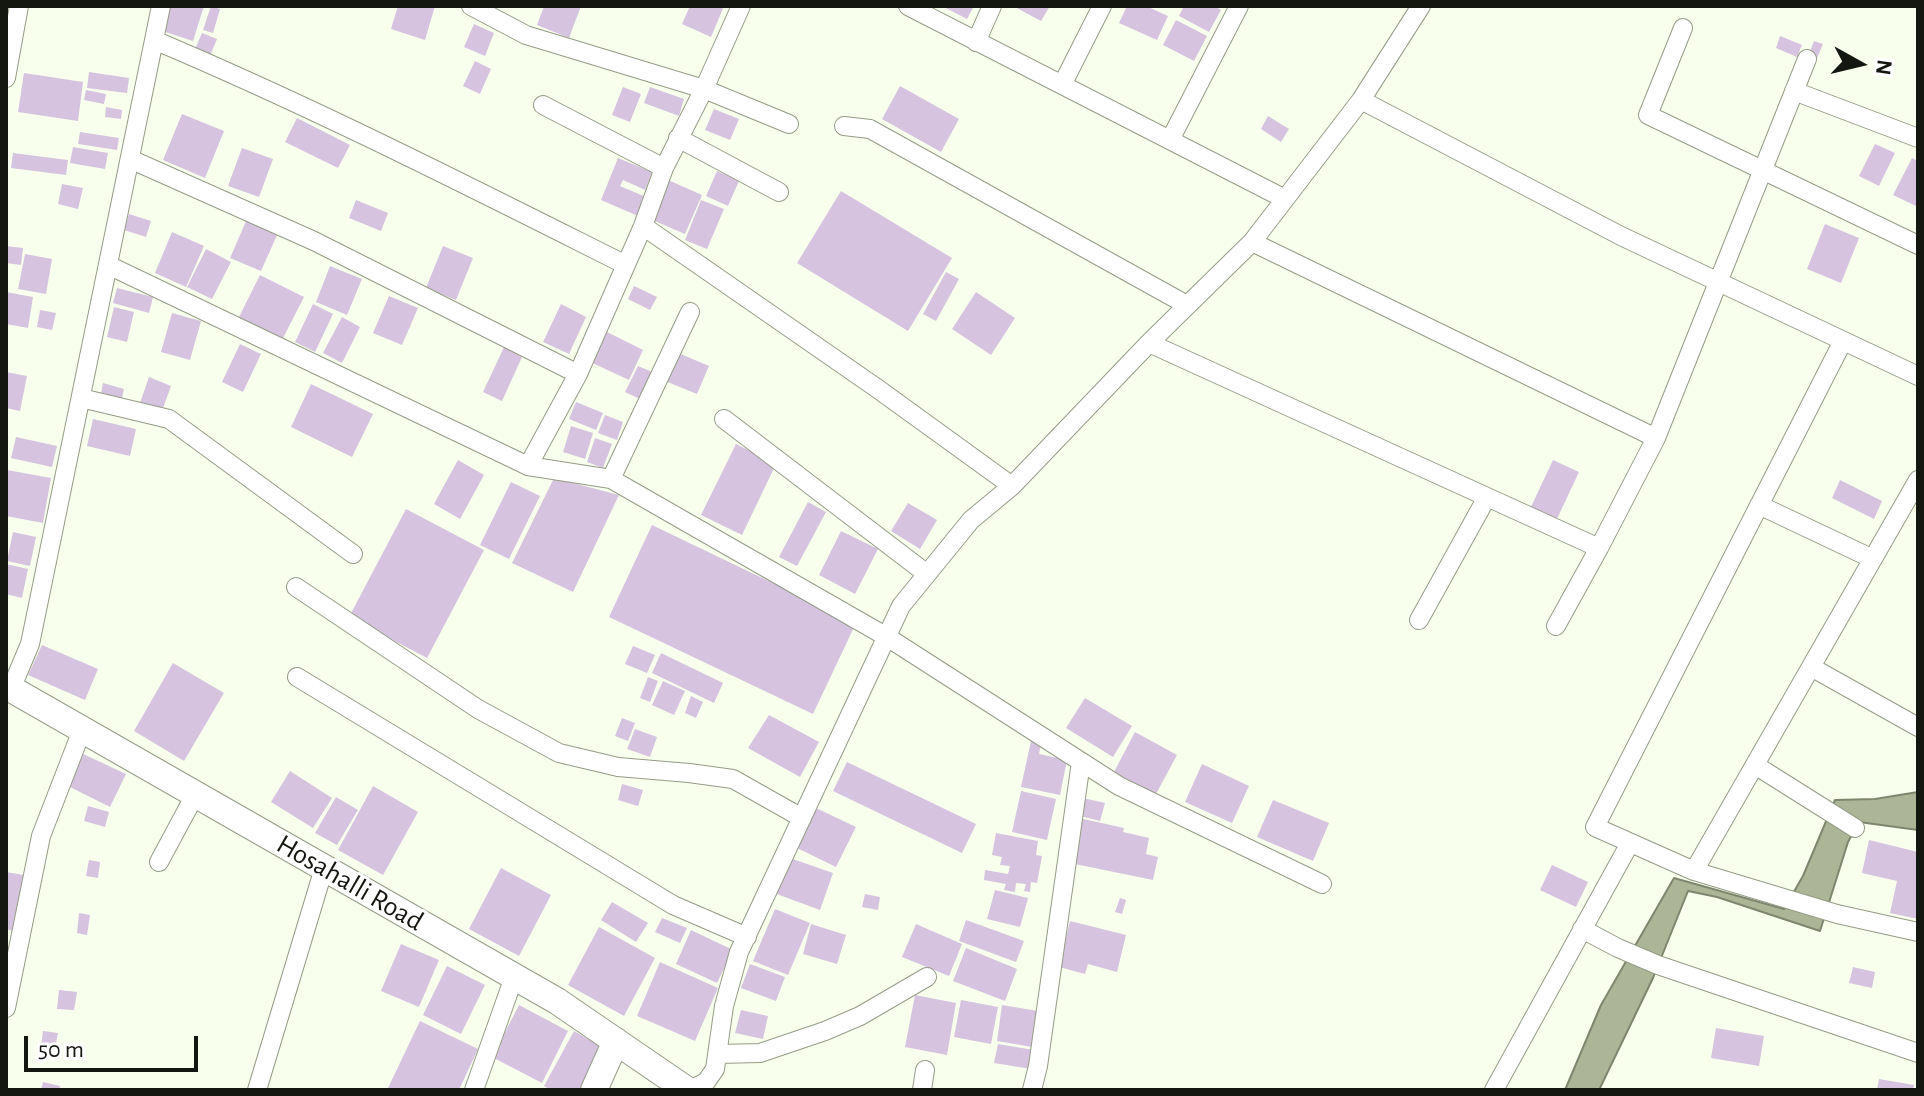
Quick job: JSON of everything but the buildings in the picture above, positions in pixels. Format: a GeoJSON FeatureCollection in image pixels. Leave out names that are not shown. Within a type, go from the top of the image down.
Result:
{"type":"FeatureCollection","features":[{"type":"Feature","properties":{"kind":"street"},"geometry":{"type":"LineString","coordinates":[[6,78],[19,6]]}},
{"type":"Feature","properties":{"kind":"street"},"geometry":{"type":"LineString","coordinates":[[8,688],[30,644],[161,6]]}},
{"type":"Feature","properties":{"kind":"street"},"geometry":{"type":"LineString","coordinates":[[471,6],[526,35],[704,89],[789,124]]}},
{"type":"Feature","properties":{"kind":"street"},"geometry":{"type":"LineString","coordinates":[[528,466],[578,374],[643,226],[664,168],[741,6]]}},
{"type":"Feature","properties":{"kind":"street"},"geometry":{"type":"LineString","coordinates":[[908,6],[1285,199]]}},
{"type":"Feature","properties":{"kind":"street"},"geometry":{"type":"LineString","coordinates":[[976,42],[992,6]]}},
{"type":"Feature","properties":{"kind":"street"},"geometry":{"type":"LineString","coordinates":[[1062,85],[1102,6]]}},
{"type":"Feature","properties":{"kind":"street"},"geometry":{"type":"LineString","coordinates":[[1170,140],[1239,6]]}},
{"type":"Feature","properties":{"kind":"street"},"geometry":{"type":"LineString","coordinates":[[689,1090],[706,1082],[715,1069],[724,1006],[739,952],[901,606],[971,520],[1012,486],[1149,343],[1252,242],[1361,100],[1421,6]]}},
{"type":"Feature","properties":{"kind":"street"},"geometry":{"type":"LineString","coordinates":[[1683,28],[1648,115],[1918,245]]}},
{"type":"Feature","properties":{"kind":"street"},"geometry":{"type":"LineString","coordinates":[[154,40],[234,74],[626,265]]}},
{"type":"Feature","properties":{"kind":"street"},"geometry":{"type":"LineString","coordinates":[[1556,626],[1656,438],[1807,59]]}},
{"type":"Feature","properties":{"kind":"street"},"geometry":{"type":"LineString","coordinates":[[1794,91],[1918,138]]}},
{"type":"Feature","properties":{"kind":"street"},"geometry":{"type":"LineString","coordinates":[[1361,100],[1621,236],[1918,376]]}},
{"type":"Feature","properties":{"kind":"street"},"geometry":{"type":"LineString","coordinates":[[543,105],[664,168]]}},
{"type":"Feature","properties":{"kind":"street"},"geometry":{"type":"LineString","coordinates":[[844,126],[870,129],[1187,305]]}},
{"type":"Feature","properties":{"kind":"street"},"geometry":{"type":"LineString","coordinates":[[678,138],[779,192]]}},
{"type":"Feature","properties":{"kind":"street"},"geometry":{"type":"LineString","coordinates":[[130,159],[314,241],[578,374]]}},
{"type":"Feature","properties":{"kind":"street"},"geometry":{"type":"LineString","coordinates":[[643,226],[1012,486]]}},
{"type":"Feature","properties":{"kind":"street"},"geometry":{"type":"LineString","coordinates":[[1252,242],[1656,438]]}},
{"type":"Feature","properties":{"kind":"street"},"geometry":{"type":"LineString","coordinates":[[108,265],[528,466],[611,479],[887,637],[1119,786],[1322,884]]}},
{"type":"Feature","properties":{"kind":"street"},"geometry":{"type":"LineString","coordinates":[[611,479],[690,312]]}},
{"type":"Feature","properties":{"kind":"street"},"geometry":{"type":"LineString","coordinates":[[1843,341],[1595,827],[1694,871],[1818,908],[1918,932]]}},
{"type":"Feature","properties":{"kind":"street"},"geometry":{"type":"LineString","coordinates":[[1149,343],[1599,548]]}},
{"type":"Feature","properties":{"kind":"street"},"geometry":{"type":"LineString","coordinates":[[81,398],[169,419],[353,554]]}},
{"type":"Feature","properties":{"kind":"street"},"geometry":{"type":"LineString","coordinates":[[724,419],[927,574]]}},
{"type":"Feature","properties":{"kind":"street"},"geometry":{"type":"LineString","coordinates":[[1694,871],[1918,480]]}},
{"type":"Feature","properties":{"kind":"street"},"geometry":{"type":"LineString","coordinates":[[1419,620],[1487,497]]}},
{"type":"Feature","properties":{"kind":"street"},"geometry":{"type":"LineString","coordinates":[[1759,505],[1873,559]]}},
{"type":"Feature","properties":{"kind":"street"},"geometry":{"type":"LineString","coordinates":[[296,587],[478,709],[559,753],[618,767],[733,779],[802,818]]}},
{"type":"Feature","properties":{"kind":"street"},"geometry":{"type":"LineString","coordinates":[[1811,667],[1918,727]]}},
{"type":"Feature","properties":{"kind":"street"},"geometry":{"type":"LineString","coordinates":[[297,677],[673,905],[747,937]]}},
{"type":"Feature","properties":{"kind":"street","name":"Hosahalli Road"},"geometry":{"type":"LineString","coordinates":[[8,688],[557,1001],[689,1090]]}},
{"type":"Feature","properties":{"kind":"street"},"geometry":{"type":"LineString","coordinates":[[6,1008],[41,836],[82,730]]}},
{"type":"Feature","properties":{"kind":"street"},"geometry":{"type":"LineString","coordinates":[[1032,1090],[1081,762]]}},
{"type":"Feature","properties":{"kind":"street"},"geometry":{"type":"LineString","coordinates":[[1755,765],[1855,828]]}},
{"type":"Feature","properties":{"kind":"street"},"geometry":{"type":"LineString","coordinates":[[159,862],[195,795]]}},
{"type":"Feature","properties":{"kind":"street"},"geometry":{"type":"LineString","coordinates":[[1494,1090],[1630,843]]}},
{"type":"Feature","properties":{"kind":"street"},"geometry":{"type":"LineString","coordinates":[[257,1090],[324,868]]}},
{"type":"Feature","properties":{"kind":"street"},"geometry":{"type":"LineString","coordinates":[[1582,929],[1658,965],[1918,1053]]}},
{"type":"Feature","properties":{"kind":"street"},"geometry":{"type":"LineString","coordinates":[[474,1090],[514,977]]}},
{"type":"Feature","properties":{"kind":"street"},"geometry":{"type":"LineString","coordinates":[[718,1054],[760,1053],[825,1031],[860,1016],[927,977]]}},
{"type":"Feature","properties":{"kind":"street"},"geometry":{"type":"LineString","coordinates":[[594,1090],[616,1041]]}},
{"type":"Feature","properties":{"kind":"street"},"geometry":{"type":"LineString","coordinates":[[922,1090],[925,1070]]}},
{"type":"Feature","properties":{"kind":"shaded area"},"geometry":{"type":"Polygon","coordinates":[[[1918,792],[1918,830],[1859,822],[1848,842],[1820,931],[1717,897],[1688,891],[1653,978],[1599,1090],[1565,1090],[1601,1005],[1674,878],[1784,909],[1803,876],[1835,800],[1875,799],[1918,792]]]}}]}
